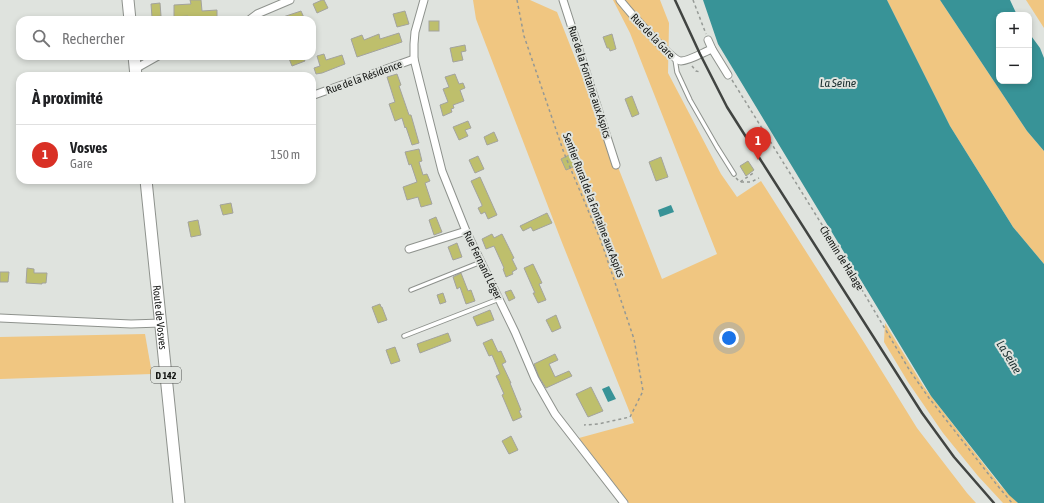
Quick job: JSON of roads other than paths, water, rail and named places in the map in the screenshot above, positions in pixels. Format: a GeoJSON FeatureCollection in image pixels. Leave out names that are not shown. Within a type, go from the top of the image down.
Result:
{"type":"FeatureCollection","features":[{"type":"Feature","properties":{"kind":"main road"},"geometry":{"type":"LineString","coordinates":[[128,0],[130,16]]}},
{"type":"Feature","properties":{"kind":"main road"},"geometry":{"type":"LineString","coordinates":[[134,60],[135,72]]}},
{"type":"Feature","properties":{"kind":"main road","name":"Route de Vosves"},"geometry":{"type":"LineString","coordinates":[[146,184],[179,503]]}},
{"type":"Feature","properties":{"kind":"street"},"geometry":{"type":"LineString","coordinates":[[254,16],[289,0]]}},
{"type":"Feature","properties":{"kind":"street","name":"Rue Fernand Léger"},"geometry":{"type":"LineString","coordinates":[[424,0],[415,32],[414,59],[442,171],[466,231],[500,299],[535,379],[555,414],[624,503]]}},
{"type":"Feature","properties":{"kind":"street","name":"Rue de la Fontaine aux Aspics"},"geometry":{"type":"LineString","coordinates":[[563,0],[616,165]]}},
{"type":"Feature","properties":{"kind":"street","name":"Rue de la Gare"},"geometry":{"type":"LineString","coordinates":[[620,0],[635,18],[675,59],[680,61],[688,59],[712,48]]}},
{"type":"Feature","properties":{"kind":"street"},"geometry":{"type":"LineString","coordinates":[[708,40],[728,75]]}},
{"type":"Feature","properties":{"kind":"street","name":"Rue de la Résidence"},"geometry":{"type":"LineString","coordinates":[[316,94],[414,59]]}},
{"type":"Feature","properties":{"kind":"street"},"geometry":{"type":"LineString","coordinates":[[135,72],[152,60]]}},
{"type":"Feature","properties":{"kind":"street"},"geometry":{"type":"LineString","coordinates":[[409,249],[466,231]]}},
{"type":"Feature","properties":{"kind":"street"},"geometry":{"type":"LineString","coordinates":[[0,318],[131,324],[161,323]]}},
{"type":"Feature","properties":{"kind":"lane"},"geometry":{"type":"LineString","coordinates":[[675,59],[677,72],[690,100],[734,174]]}},
{"type":"Feature","properties":{"kind":"lane"},"geometry":{"type":"LineString","coordinates":[[411,290],[482,262]]}},
{"type":"Feature","properties":{"kind":"lane"},"geometry":{"type":"LineString","coordinates":[[404,336],[500,299]]}},
{"type":"Feature","properties":{"kind":"water","name":"La Seine"},"geometry":{"type":"Polygon","coordinates":[[[703,0],[887,0],[950,126],[1013,227],[1044,264],[1044,503],[1018,503],[1009,495],[931,396],[718,44],[703,0]]]}},
{"type":"Feature","properties":{"kind":"water"},"geometry":{"type":"Polygon","coordinates":[[[940,0],[1010,0],[1016,12],[996,12],[996,84],[1032,84],[1032,37],[1040,48],[1044,58],[1044,151],[1027,131],[940,0]]]}},
{"type":"Feature","properties":{"kind":"water"},"geometry":{"type":"Polygon","coordinates":[[[671,205],[674,212],[660,217],[658,210],[671,205]]]}},
{"type":"Feature","properties":{"kind":"water"},"geometry":{"type":"Polygon","coordinates":[[[609,386],[616,399],[608,402],[602,389],[609,386]]]}},
{"type":"Feature","properties":{"kind":"railway"},"geometry":{"type":"LineString","coordinates":[[675,0],[727,107],[922,413],[954,457],[994,503]]}},
{"type":"Feature","properties":{"kind":"place","name":"Vosves"},"geometry":{"type":"Point","coordinates":[758,160]}}]}
